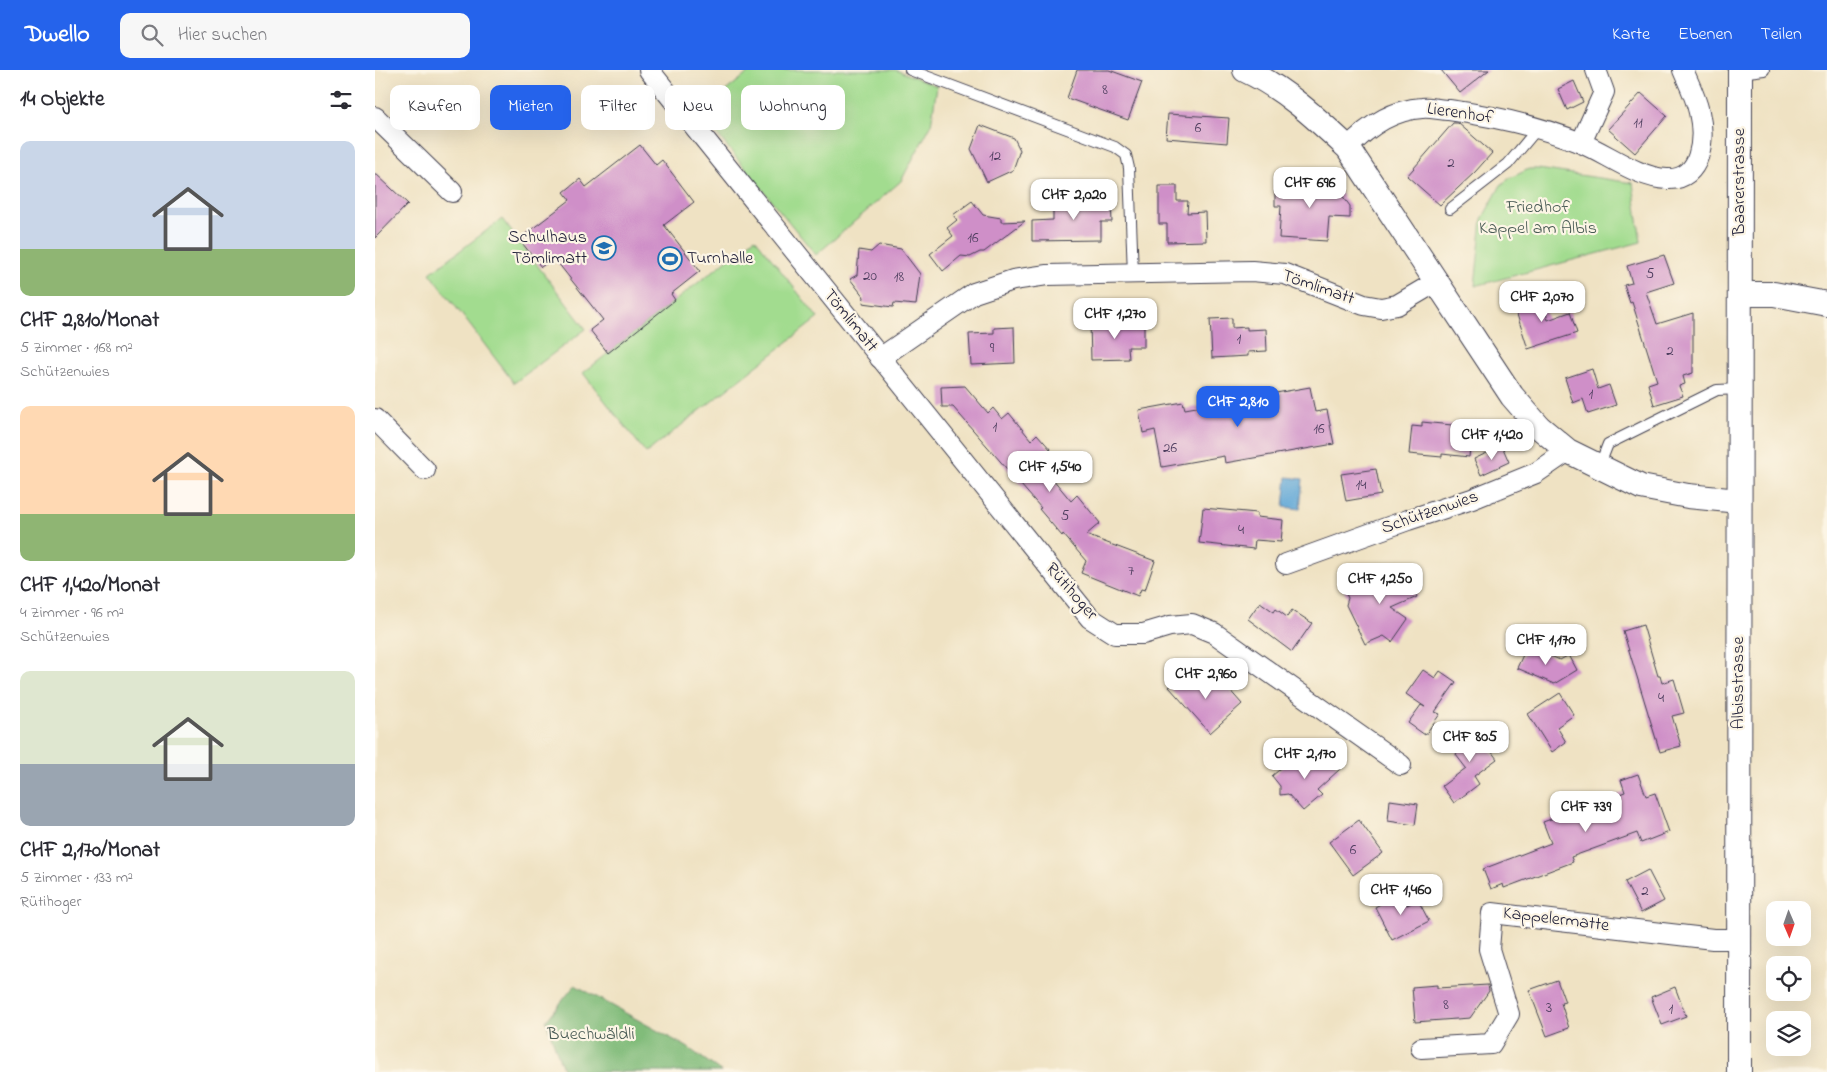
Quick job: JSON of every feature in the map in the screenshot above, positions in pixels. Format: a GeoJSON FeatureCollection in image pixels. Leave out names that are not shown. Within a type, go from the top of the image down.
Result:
{"type":"FeatureCollection","features":[{"type":"Feature","properties":{"kind":"street","name":"Tömlimatt"},"geometry":{"type":"LineString","coordinates":[[649,70],[880,358],[974,293],[1013,280],[1047,275],[1252,270],[1285,274],[1364,305],[1381,308],[1397,305],[1436,282]]}},
{"type":"Feature","properties":{"kind":"street"},"geometry":{"type":"LineString","coordinates":[[1245,70],[1287,95],[1318,120],[1347,148],[1512,396],[1539,427],[1569,451],[1641,487],[1688,496],[1739,501]]}},
{"type":"Feature","properties":{"kind":"street"},"geometry":{"type":"LineString","coordinates":[[1581,143],[1604,92],[1596,70]]}},
{"type":"Feature","properties":{"kind":"street","name":"Lierenhof"},"geometry":{"type":"LineString","coordinates":[[1347,148],[1372,125],[1394,114],[1423,108],[1466,112],[1538,128],[1581,143],[1651,177],[1669,179],[1682,177],[1691,172],[1699,159],[1701,124],[1697,105],[1683,70]]}},
{"type":"Feature","properties":{"kind":"street","name":"Baarerstrasse"},"geometry":{"type":"LineString","coordinates":[[1740,72],[1740,294]]}},
{"type":"Feature","properties":{"kind":"street"},"geometry":{"type":"LineString","coordinates":[[375,117],[452,192]]}},
{"type":"Feature","properties":{"kind":"street"},"geometry":{"type":"LineString","coordinates":[[1740,294],[1774,294],[1827,304]]}},
{"type":"Feature","properties":{"kind":"street","name":"Albisstrasse"},"geometry":{"type":"LineString","coordinates":[[1739,1072],[1740,294]]}},
{"type":"Feature","properties":{"kind":"street","name":"Rütihoger"},"geometry":{"type":"LineString","coordinates":[[880,358],[1090,618],[1115,634],[1143,634],[1170,626],[1192,624],[1214,633],[1401,765]]}},
{"type":"Feature","properties":{"kind":"street"},"geometry":{"type":"LineString","coordinates":[[375,418],[425,470]]}},
{"type":"Feature","properties":{"kind":"street","name":"Schützenwies"},"geometry":{"type":"LineString","coordinates":[[1287,564],[1472,499],[1536,473],[1569,451]]}},
{"type":"Feature","properties":{"kind":"street","name":"Kappelermatte"},"geometry":{"type":"LineString","coordinates":[[1421,1048],[1491,1044],[1509,1014],[1489,949],[1492,913],[1713,939],[1739,939]]}},
{"type":"Feature","properties":{"kind":"lane"},"geometry":{"type":"LineString","coordinates":[[910,70],[1115,147],[1126,155],[1129,168],[1133,274]]}},
{"type":"Feature","properties":{"kind":"lane"},"geometry":{"type":"LineString","coordinates":[[1740,72],[1764,70]]}},
{"type":"Feature","properties":{"kind":"lane"},"geometry":{"type":"LineString","coordinates":[[1450,209],[1508,164],[1538,128]]}},
{"type":"Feature","properties":{"kind":"lane"},"geometry":{"type":"LineString","coordinates":[[1599,467],[1608,444],[1717,390],[1741,389]]}},
{"type":"Feature","properties":{"kind":"green space"},"geometry":{"type":"Polygon","coordinates":[[[752,70],[896,70],[937,86],[931,125],[901,181],[816,255],[714,130],[731,130],[731,87],[752,70]]]}},
{"type":"Feature","properties":{"kind":"green space","name":"Friedhof Kappel am Albis"},"geometry":{"type":"Polygon","coordinates":[[[1529,169],[1633,183],[1641,242],[1475,286],[1482,219],[1501,185],[1510,178],[1529,169]]]}},
{"type":"Feature","properties":{"kind":"green space"},"geometry":{"type":"Polygon","coordinates":[[[502,219],[586,329],[514,383],[430,273],[502,219]]]}},
{"type":"Feature","properties":{"kind":"green space"},"geometry":{"type":"Polygon","coordinates":[[[755,238],[818,318],[646,453],[583,373],[755,238]]]}},
{"type":"Feature","properties":{"kind":"green space","name":"Buechwäldli"},"geometry":{"type":"Polygon","coordinates":[[[575,985],[687,1047],[722,1072],[564,1072],[546,1021],[575,985]]]}},
{"type":"Feature","properties":{"kind":"water"},"geometry":{"type":"Polygon","coordinates":[[[1287,477],[1303,479],[1300,509],[1284,507],[1287,477]]]}},
{"type":"Feature","properties":{"kind":"building"},"geometry":{"type":"Polygon","coordinates":[[[1077,70],[1109,70],[1142,82],[1128,120],[1067,98],[1077,70]]]}},
{"type":"Feature","properties":{"kind":"building"},"geometry":{"type":"Polygon","coordinates":[[[1441,70],[1489,70],[1460,93],[1441,70]]]}},
{"type":"Feature","properties":{"kind":"building"},"geometry":{"type":"Polygon","coordinates":[[[1574,81],[1583,102],[1567,110],[1558,89],[1574,81]]]}},
{"type":"Feature","properties":{"kind":"building"},"geometry":{"type":"Polygon","coordinates":[[[1641,93],[1667,116],[1635,153],[1608,129],[1641,93]]]}},
{"type":"Feature","properties":{"kind":"building"},"geometry":{"type":"Polygon","coordinates":[[[1168,114],[1229,118],[1227,143],[1166,138],[1168,114]]]}},
{"type":"Feature","properties":{"kind":"building"},"geometry":{"type":"Polygon","coordinates":[[[1453,123],[1458,123],[1492,153],[1440,205],[1407,176],[1453,123]]]}},
{"type":"Feature","properties":{"kind":"building"},"geometry":{"type":"Polygon","coordinates":[[[980,125],[1014,138],[1020,150],[1013,170],[987,182],[971,149],[980,125]]]}},
{"type":"Feature","properties":{"kind":"building","name":"Schulhaus Tömlimatt"},"geometry":{"type":"Polygon","coordinates":[[[640,145],[656,165],[662,160],[694,202],[664,225],[700,271],[671,294],[675,300],[608,353],[590,330],[603,320],[554,258],[541,267],[519,239],[570,200],[564,192],[580,179],[586,187],[640,145]]]}},
{"type":"Feature","properties":{"kind":"building"},"geometry":{"type":"Polygon","coordinates":[[[375,173],[408,204],[375,238],[375,173]]]}},
{"type":"Feature","properties":{"kind":"building"},"geometry":{"type":"Polygon","coordinates":[[[1314,174],[1327,175],[1350,206],[1350,218],[1329,217],[1327,241],[1279,238],[1281,206],[1275,206],[1275,186],[1313,188],[1314,174]]]}},
{"type":"Feature","properties":{"kind":"building"},"geometry":{"type":"Polygon","coordinates":[[[1159,186],[1177,186],[1177,201],[1188,201],[1187,213],[1205,212],[1206,241],[1167,242],[1167,224],[1159,224],[1159,186]]]}},
{"type":"Feature","properties":{"kind":"building"},"geometry":{"type":"Polygon","coordinates":[[[1100,199],[1100,201],[1111,201],[1112,222],[1101,222],[1101,240],[1032,241],[1032,221],[1053,220],[1053,200],[1100,199]]]}},
{"type":"Feature","properties":{"kind":"building"},"geometry":{"type":"Polygon","coordinates":[[[972,201],[983,215],[1001,218],[1001,222],[1025,221],[984,252],[970,257],[961,256],[943,271],[930,254],[953,236],[947,228],[957,220],[953,215],[972,201]]]}},
{"type":"Feature","properties":{"kind":"building"},"geometry":{"type":"Polygon","coordinates":[[[879,245],[901,249],[920,274],[916,305],[894,303],[893,307],[863,303],[864,297],[850,279],[857,275],[859,250],[871,252],[879,245]]]}},
{"type":"Feature","properties":{"kind":"building"},"geometry":{"type":"Polygon","coordinates":[[[1664,255],[1674,283],[1646,292],[1657,324],[1693,313],[1693,373],[1683,376],[1685,384],[1679,386],[1683,396],[1654,405],[1648,384],[1657,381],[1632,302],[1630,303],[1624,285],[1632,283],[1627,266],[1664,255]]]}},
{"type":"Feature","properties":{"kind":"building"},"geometry":{"type":"Polygon","coordinates":[[[1540,294],[1548,320],[1570,312],[1577,333],[1528,349],[1513,302],[1540,294]]]}},
{"type":"Feature","properties":{"kind":"building"},"geometry":{"type":"Polygon","coordinates":[[[1232,318],[1232,328],[1247,327],[1247,330],[1266,329],[1267,351],[1248,352],[1248,356],[1212,358],[1210,319],[1232,318]]]}},
{"type":"Feature","properties":{"kind":"building"},"geometry":{"type":"Polygon","coordinates":[[[1090,323],[1144,323],[1144,347],[1128,347],[1129,359],[1091,360],[1090,323]]]}},
{"type":"Feature","properties":{"kind":"building"},"geometry":{"type":"Polygon","coordinates":[[[1014,327],[1015,363],[971,365],[969,334],[994,333],[994,328],[1014,327]]]}},
{"type":"Feature","properties":{"kind":"building"},"geometry":{"type":"Polygon","coordinates":[[[1592,369],[1598,389],[1609,385],[1616,405],[1588,414],[1583,399],[1573,403],[1565,378],[1592,369]]]}},
{"type":"Feature","properties":{"kind":"building"},"geometry":{"type":"Polygon","coordinates":[[[965,386],[988,413],[993,408],[1002,419],[1009,413],[1031,440],[1037,434],[1051,450],[1039,460],[1071,501],[1077,495],[1100,523],[1086,535],[1155,561],[1145,590],[1141,589],[1138,596],[1081,573],[1086,561],[1063,534],[1062,536],[1039,509],[1041,508],[953,407],[942,407],[941,387],[965,386]]]}},
{"type":"Feature","properties":{"kind":"building"},"geometry":{"type":"Polygon","coordinates":[[[1310,387],[1315,412],[1327,410],[1334,444],[1225,463],[1224,456],[1162,467],[1155,430],[1143,433],[1139,410],[1183,402],[1185,409],[1310,387]]]}},
{"type":"Feature","properties":{"kind":"building"},"geometry":{"type":"Polygon","coordinates":[[[1422,422],[1472,427],[1469,457],[1442,454],[1442,457],[1409,454],[1412,426],[1422,427],[1422,422]]]}},
{"type":"Feature","properties":{"kind":"building"},"geometry":{"type":"Polygon","coordinates":[[[1502,446],[1509,462],[1481,475],[1474,459],[1502,446]]]}},
{"type":"Feature","properties":{"kind":"building"},"geometry":{"type":"Polygon","coordinates":[[[1376,469],[1381,495],[1346,501],[1341,474],[1376,469]]]}},
{"type":"Feature","properties":{"kind":"building"},"geometry":{"type":"Polygon","coordinates":[[[1203,508],[1257,513],[1257,517],[1283,520],[1281,542],[1255,540],[1254,549],[1199,543],[1203,508]]]}},
{"type":"Feature","properties":{"kind":"building"},"geometry":{"type":"Polygon","coordinates":[[[1404,568],[1408,578],[1416,581],[1413,588],[1417,597],[1392,608],[1408,619],[1392,642],[1384,636],[1365,644],[1346,605],[1348,598],[1344,590],[1363,581],[1365,583],[1384,575],[1385,577],[1404,568]]]}},
{"type":"Feature","properties":{"kind":"building"},"geometry":{"type":"Polygon","coordinates":[[[1260,602],[1274,612],[1276,609],[1287,617],[1292,610],[1312,623],[1292,652],[1248,619],[1260,602]]]}},
{"type":"Feature","properties":{"kind":"building"},"geometry":{"type":"Polygon","coordinates":[[[1643,625],[1658,676],[1660,676],[1662,683],[1674,679],[1684,713],[1672,716],[1681,746],[1660,752],[1623,631],[1643,625]]]}},
{"type":"Feature","properties":{"kind":"building"},"geometry":{"type":"Polygon","coordinates":[[[1527,646],[1560,660],[1569,655],[1577,670],[1554,684],[1517,668],[1527,646]]]}},
{"type":"Feature","properties":{"kind":"building"},"geometry":{"type":"Polygon","coordinates":[[[1423,670],[1435,678],[1440,671],[1456,682],[1435,712],[1440,714],[1425,735],[1408,723],[1421,705],[1425,707],[1406,694],[1423,670]]]}},
{"type":"Feature","properties":{"kind":"building"},"geometry":{"type":"Polygon","coordinates":[[[1188,671],[1202,687],[1212,679],[1216,684],[1220,679],[1242,704],[1210,733],[1169,687],[1188,671]]]}},
{"type":"Feature","properties":{"kind":"building"},"geometry":{"type":"Polygon","coordinates":[[[1560,693],[1574,715],[1557,727],[1566,742],[1552,752],[1528,714],[1560,693]]]}},
{"type":"Feature","properties":{"kind":"building"},"geometry":{"type":"Polygon","coordinates":[[[1468,726],[1493,737],[1488,747],[1497,759],[1474,776],[1479,784],[1454,803],[1442,786],[1466,768],[1456,755],[1468,726]]]}},
{"type":"Feature","properties":{"kind":"building"},"geometry":{"type":"Polygon","coordinates":[[[1325,753],[1340,769],[1317,790],[1322,795],[1303,811],[1288,794],[1280,795],[1280,786],[1272,776],[1293,758],[1301,767],[1307,762],[1311,766],[1325,753]]]}},
{"type":"Feature","properties":{"kind":"building"},"geometry":{"type":"Polygon","coordinates":[[[1638,774],[1646,796],[1655,793],[1669,832],[1641,843],[1637,833],[1571,857],[1573,862],[1504,888],[1503,884],[1491,889],[1483,869],[1551,843],[1543,822],[1625,792],[1621,780],[1638,774]]]}},
{"type":"Feature","properties":{"kind":"building"},"geometry":{"type":"Polygon","coordinates":[[[1390,800],[1418,804],[1415,825],[1388,821],[1390,800]]]}},
{"type":"Feature","properties":{"kind":"building"},"geometry":{"type":"Polygon","coordinates":[[[1359,820],[1383,853],[1353,875],[1329,842],[1359,820]]]}},
{"type":"Feature","properties":{"kind":"building"},"geometry":{"type":"Polygon","coordinates":[[[1648,870],[1664,901],[1641,913],[1625,882],[1648,870]]]}},
{"type":"Feature","properties":{"kind":"building"},"geometry":{"type":"Polygon","coordinates":[[[1401,893],[1407,905],[1418,900],[1429,921],[1392,940],[1375,907],[1401,893]]]}},
{"type":"Feature","properties":{"kind":"building"},"geometry":{"type":"Polygon","coordinates":[[[1557,980],[1565,1002],[1561,1003],[1569,1028],[1547,1036],[1529,990],[1557,980]]]}},
{"type":"Feature","properties":{"kind":"building"},"geometry":{"type":"Polygon","coordinates":[[[1437,985],[1437,988],[1488,985],[1489,991],[1470,1018],[1415,1022],[1412,987],[1437,985]]]}},
{"type":"Feature","properties":{"kind":"building"},"geometry":{"type":"Polygon","coordinates":[[[1675,987],[1686,1016],[1662,1025],[1651,997],[1675,987]]]}},
{"type":"Feature","properties":{"kind":"place","name":"Schulhaus Tömlimatt"},"geometry":{"type":"Point","coordinates":[604,248]}},
{"type":"Feature","properties":{"kind":"place","name":"Turnhalle"},"geometry":{"type":"Point","coordinates":[670,259]}}]}
